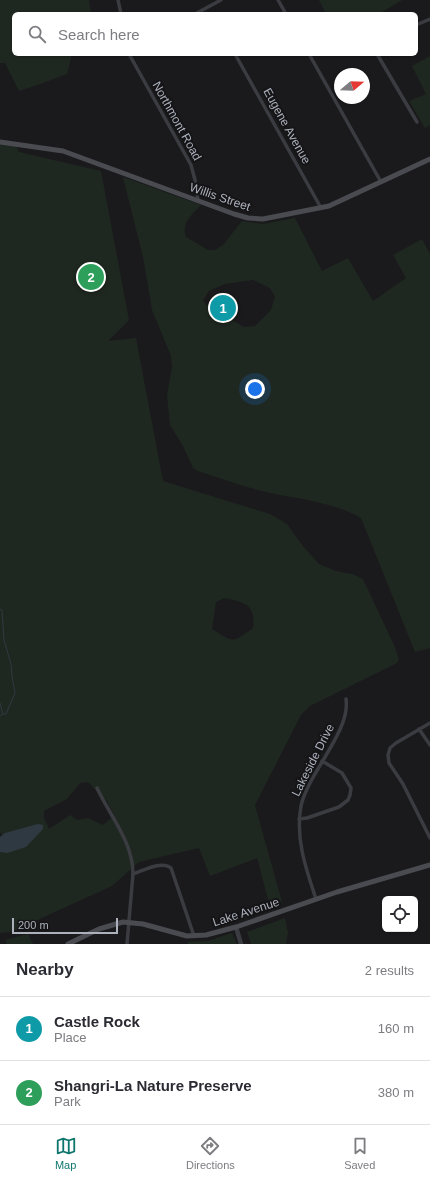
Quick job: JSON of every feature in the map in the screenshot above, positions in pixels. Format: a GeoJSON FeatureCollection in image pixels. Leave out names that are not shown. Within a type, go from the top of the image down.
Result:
{"type":"FeatureCollection","features":[{"type":"Feature","properties":{"kind":"main road","name":"Willis Street"},"geometry":{"type":"LineString","coordinates":[[0,142],[63,151],[244,217],[259,219],[272,218],[321,208],[344,200],[430,159]]}},
{"type":"Feature","properties":{"kind":"main road","name":"Lake Avenue"},"geometry":{"type":"LineString","coordinates":[[68,944],[106,926],[128,922],[143,924],[180,934],[194,936],[206,935],[236,927],[316,899],[430,865]]}},
{"type":"Feature","properties":{"kind":"street"},"geometry":{"type":"LineString","coordinates":[[118,0],[120,12]]}},
{"type":"Feature","properties":{"kind":"street"},"geometry":{"type":"LineString","coordinates":[[199,12],[221,0]]}},
{"type":"Feature","properties":{"kind":"street"},"geometry":{"type":"LineString","coordinates":[[278,0],[285,12]]}},
{"type":"Feature","properties":{"kind":"street"},"geometry":{"type":"LineString","coordinates":[[418,24],[430,19]]}},
{"type":"Feature","properties":{"kind":"street","name":"Northmont Road"},"geometry":{"type":"LineString","coordinates":[[130,56],[191,165],[198,200]]}},
{"type":"Feature","properties":{"kind":"street","name":"Eugene Avenue"},"geometry":{"type":"LineString","coordinates":[[236,56],[321,208]]}},
{"type":"Feature","properties":{"kind":"street"},"geometry":{"type":"LineString","coordinates":[[310,56],[381,182]]}},
{"type":"Feature","properties":{"kind":"street"},"geometry":{"type":"LineString","coordinates":[[378,56],[417,122]]}},
{"type":"Feature","properties":{"kind":"street","name":"Lakeside Drive"},"geometry":{"type":"LineString","coordinates":[[316,899],[304,865],[299,834],[301,805],[305,794],[343,722],[346,711],[346,699]]}},
{"type":"Feature","properties":{"kind":"street"},"geometry":{"type":"LineString","coordinates":[[430,723],[396,743],[390,748],[388,755],[389,763],[403,784],[430,838]]}},
{"type":"Feature","properties":{"kind":"street"},"geometry":{"type":"LineString","coordinates":[[419,730],[430,745]]}},
{"type":"Feature","properties":{"kind":"street"},"geometry":{"type":"LineString","coordinates":[[299,819],[307,818],[338,807],[348,800],[350,795],[351,788],[342,773],[322,761]]}},
{"type":"Feature","properties":{"kind":"street"},"geometry":{"type":"LineString","coordinates":[[97,788],[127,844],[131,857],[133,874],[127,944]]}},
{"type":"Feature","properties":{"kind":"street"},"geometry":{"type":"LineString","coordinates":[[133,874],[158,866],[166,865],[170,868],[194,936]]}},
{"type":"Feature","properties":{"kind":"street"},"geometry":{"type":"LineString","coordinates":[[236,927],[241,944]]}},
{"type":"Feature","properties":{"kind":"shaded area"},"geometry":{"type":"Polygon","coordinates":[[[0,0],[89,0],[91,12],[12,12],[12,56],[72,56],[67,74],[19,91],[5,63],[0,63],[0,0]]]}},
{"type":"Feature","properties":{"kind":"shaded area"},"geometry":{"type":"Polygon","coordinates":[[[319,0],[402,0],[382,12],[325,12],[319,0]]]}},
{"type":"Feature","properties":{"kind":"shaded area"},"geometry":{"type":"Polygon","coordinates":[[[430,56],[430,125],[425,128],[409,101],[426,94],[412,66],[430,56]]]}},
{"type":"Feature","properties":{"kind":"shaded area"},"geometry":{"type":"Polygon","coordinates":[[[0,144],[16,145],[19,152],[101,171],[129,320],[108,341],[136,338],[163,481],[270,514],[287,524],[303,546],[319,564],[363,579],[399,659],[397,663],[310,706],[301,715],[255,805],[282,902],[269,903],[257,858],[210,876],[199,848],[139,862],[112,886],[11,932],[0,933],[0,841],[2,835],[0,832],[0,144]],[[224,598],[216,602],[212,629],[229,639],[237,639],[253,628],[253,614],[243,603],[224,598]],[[88,782],[80,783],[67,799],[44,811],[44,818],[49,829],[70,815],[77,820],[88,818],[103,825],[114,816],[107,801],[88,782]]]}},
{"type":"Feature","properties":{"kind":"shaded area"},"geometry":{"type":"Polygon","coordinates":[[[123,177],[201,205],[188,219],[185,232],[186,237],[208,250],[215,250],[223,245],[242,221],[263,224],[295,218],[322,271],[348,258],[373,301],[406,278],[393,255],[422,239],[430,254],[430,648],[415,652],[361,518],[339,508],[257,490],[198,471],[193,468],[183,446],[170,425],[167,395],[172,367],[171,356],[152,310],[143,257],[123,177]],[[253,280],[225,284],[209,291],[203,300],[206,305],[244,327],[255,326],[271,310],[275,297],[270,288],[253,280]]]}},
{"type":"Feature","properties":{"kind":"shaded area"},"geometry":{"type":"Polygon","coordinates":[[[38,824],[43,825],[43,829],[26,847],[7,853],[0,852],[0,837],[5,833],[38,824]]]}},
{"type":"Feature","properties":{"kind":"shaded area"},"geometry":{"type":"Polygon","coordinates":[[[285,918],[288,933],[286,944],[251,944],[247,932],[285,918]]]}},
{"type":"Feature","properties":{"kind":"shaded area"},"geometry":{"type":"Polygon","coordinates":[[[232,933],[237,944],[188,944],[187,942],[208,941],[232,933]]]}},
{"type":"Feature","properties":{"kind":"shaded area"},"geometry":{"type":"Polygon","coordinates":[[[28,934],[33,944],[7,944],[5,940],[28,934]]]}},
{"type":"Feature","properties":{"kind":"waterway"},"geometry":{"type":"LineString","coordinates":[[0,609],[2,610],[4,640],[11,664],[15,693],[6,714],[3,714]]}},
{"type":"Feature","properties":{"kind":"waterway"},"geometry":{"type":"LineString","coordinates":[[0,703],[3,714],[0,716]]}},
{"type":"Feature","properties":{"kind":"place","name":"Shangri-La Nature Preserve"},"geometry":{"type":"Point","coordinates":[91,277]}},
{"type":"Feature","properties":{"kind":"place","name":"Castle Rock"},"geometry":{"type":"Point","coordinates":[223,308]}}]}
